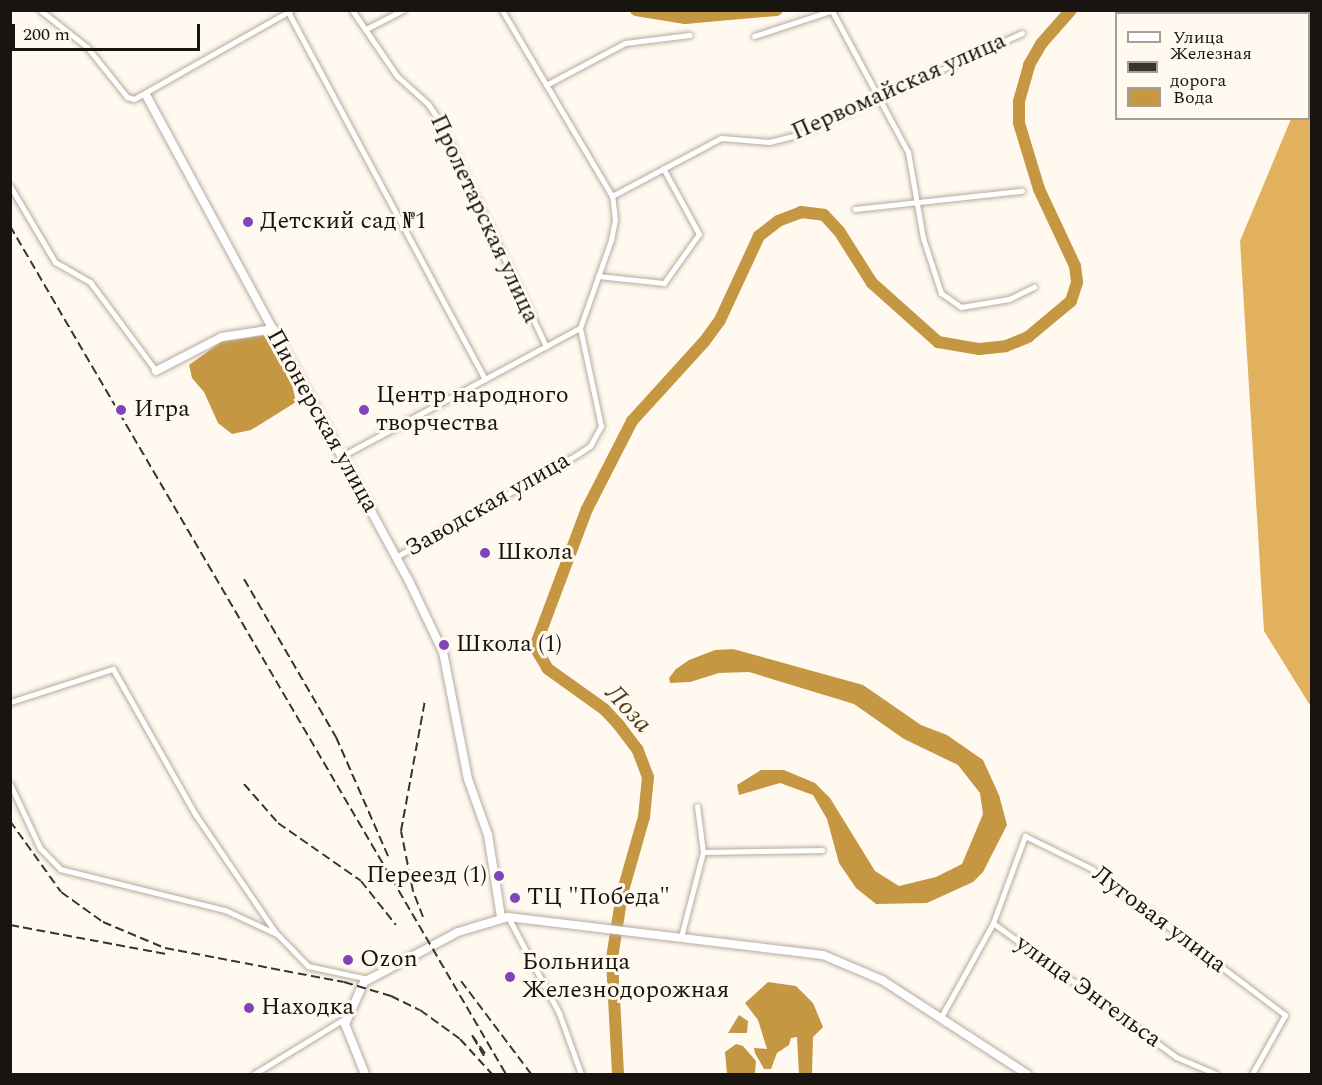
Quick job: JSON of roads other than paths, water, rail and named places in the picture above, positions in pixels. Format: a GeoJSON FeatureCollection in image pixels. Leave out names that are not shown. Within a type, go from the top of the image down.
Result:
{"type":"FeatureCollection","features":[{"type":"Feature","properties":{"kind":"street"},"geometry":{"type":"LineString","coordinates":[[40,10],[93,52],[127,97],[146,96],[289,11],[485,379]]}},
{"type":"Feature","properties":{"kind":"street","name":"Пролетарская улица"},"geometry":{"type":"LineString","coordinates":[[352,10],[397,76],[428,104],[440,122],[546,346]]}},
{"type":"Feature","properties":{"kind":"street"},"geometry":{"type":"LineString","coordinates":[[366,29],[403,10]]}},
{"type":"Feature","properties":{"kind":"street"},"geometry":{"type":"LineString","coordinates":[[342,456],[580,328],[611,240],[615,219],[612,196],[502,10]]}},
{"type":"Feature","properties":{"kind":"street"},"geometry":{"type":"LineString","coordinates":[[754,36],[833,11],[908,152],[917,204],[941,293],[961,307],[1009,299],[1034,287]]}},
{"type":"Feature","properties":{"kind":"street","name":"Первомайская улица"},"geometry":{"type":"LineString","coordinates":[[612,196],[721,138],[757,142],[784,139],[1022,33]]}},
{"type":"Feature","properties":{"kind":"street"},"geometry":{"type":"LineString","coordinates":[[546,85],[625,43],[690,35]]}},
{"type":"Feature","properties":{"kind":"street","name":"Пионерская улица"},"geometry":{"type":"LineString","coordinates":[[146,96],[342,456],[432,627],[450,675],[465,767],[488,836],[505,917]]}},
{"type":"Feature","properties":{"kind":"street"},"geometry":{"type":"LineString","coordinates":[[598,276],[664,283],[699,234],[663,168]]}},
{"type":"Feature","properties":{"kind":"street"},"geometry":{"type":"LineString","coordinates":[[10,186],[55,262],[90,282],[156,371],[222,337],[273,329]]}},
{"type":"Feature","properties":{"kind":"street"},"geometry":{"type":"LineString","coordinates":[[855,209],[1022,191]]}},
{"type":"Feature","properties":{"kind":"street","name":"Заводская улица"},"geometry":{"type":"LineString","coordinates":[[396,557],[590,446],[601,426],[580,328]]}},
{"type":"Feature","properties":{"kind":"street"},"geometry":{"type":"LineString","coordinates":[[10,702],[113,669],[195,814],[277,934],[308,966],[368,979]]}},
{"type":"Feature","properties":{"kind":"street"},"geometry":{"type":"LineString","coordinates":[[10,784],[40,848],[60,868],[225,910],[277,934]]}},
{"type":"Feature","properties":{"kind":"street"},"geometry":{"type":"LineString","coordinates":[[681,937],[703,852],[697,807]]}},
{"type":"Feature","properties":{"kind":"street","name":"улица Энгельса"},"geometry":{"type":"LineString","coordinates":[[941,1017],[993,923],[1025,836]]}},
{"type":"Feature","properties":{"kind":"street","name":"Луговая улица"},"geometry":{"type":"LineString","coordinates":[[1025,836],[1092,868],[1285,1015],[1252,1074]]}},
{"type":"Feature","properties":{"kind":"street"},"geometry":{"type":"LineString","coordinates":[[703,852],[822,850]]}},
{"type":"Feature","properties":{"kind":"street"},"geometry":{"type":"LineString","coordinates":[[505,917],[559,1013],[581,1074]]}},
{"type":"Feature","properties":{"kind":"street"},"geometry":{"type":"LineString","coordinates":[[254,1074],[347,1017],[368,979],[458,932],[505,917],[647,936],[681,937],[823,955],[864,970],[1027,1074]]}},
{"type":"Feature","properties":{"kind":"street","name":"улица Энгельса"},"geometry":{"type":"LineString","coordinates":[[993,923],[1176,1057],[1216,1074]]}},
{"type":"Feature","properties":{"kind":"street"},"geometry":{"type":"LineString","coordinates":[[347,1017],[348,1037],[365,1074]]}},
{"type":"Feature","properties":{"kind":"water"},"geometry":{"type":"Polygon","coordinates":[[[268,335],[287,363],[296,402],[251,430],[232,434],[218,423],[204,392],[192,378],[189,365],[221,342],[268,335]]]}},
{"type":"Feature","properties":{"kind":"water"},"geometry":{"type":"Polygon","coordinates":[[[733,649],[863,685],[921,725],[947,735],[983,760],[999,795],[1007,825],[983,872],[973,882],[927,903],[876,904],[856,888],[839,863],[827,819],[813,795],[780,783],[739,795],[737,785],[761,770],[784,770],[815,783],[830,798],[875,871],[899,886],[936,877],[962,864],[983,814],[980,793],[958,765],[904,739],[854,704],[749,672],[719,673],[690,682],[670,683],[669,678],[676,669],[689,660],[715,650],[733,649]]]}},
{"type":"Feature","properties":{"kind":"water"},"geometry":{"type":"Polygon","coordinates":[[[768,982],[796,986],[813,1003],[823,1027],[813,1037],[812,1074],[799,1074],[797,1037],[791,1038],[789,1045],[777,1053],[771,1069],[764,1069],[755,1053],[754,1048],[767,1049],[758,1020],[745,1003],[768,982]]]}},
{"type":"Feature","properties":{"kind":"water"},"geometry":{"type":"Polygon","coordinates":[[[739,1015],[748,1021],[747,1033],[728,1033],[739,1015]]]}},
{"type":"Feature","properties":{"kind":"water"},"geometry":{"type":"Polygon","coordinates":[[[736,1044],[743,1046],[756,1061],[755,1074],[727,1074],[725,1052],[736,1044]]]}},
{"type":"Feature","properties":{"kind":"waterway"},"geometry":{"type":"LineString","coordinates":[[636,10],[685,18],[777,10]]}},
{"type":"Feature","properties":{"kind":"waterway","name":"Лоза"},"geometry":{"type":"LineString","coordinates":[[618,1074],[612,958],[622,894],[644,817],[648,777],[637,749],[619,725],[604,709],[548,669],[535,647],[587,509],[632,421],[704,342],[720,320],[759,236],[778,221],[801,212],[824,215],[839,231],[872,283],[938,342],[979,349],[1006,346],[1028,337],[1071,301],[1077,282],[1075,266],[1039,189],[1019,123],[1019,101],[1029,65],[1041,44],[1071,10]]}},
{"type":"Feature","properties":{"kind":"railway"},"geometry":{"type":"LineString","coordinates":[[10,226],[506,1074]]}},
{"type":"Feature","properties":{"kind":"railway"},"geometry":{"type":"LineString","coordinates":[[244,579],[336,737],[388,856]]}},
{"type":"Feature","properties":{"kind":"railway"},"geometry":{"type":"LineString","coordinates":[[423,917],[413,891],[401,831],[425,700]]}},
{"type":"Feature","properties":{"kind":"railway"},"geometry":{"type":"LineString","coordinates":[[244,784],[278,823],[361,881],[396,925]]}},
{"type":"Feature","properties":{"kind":"railway"},"geometry":{"type":"LineString","coordinates":[[10,821],[61,892],[103,922],[165,948],[344,982],[391,996],[420,1010],[460,1039],[492,1074]]}},
{"type":"Feature","properties":{"kind":"railway"},"geometry":{"type":"LineString","coordinates":[[10,925],[167,954]]}},
{"type":"Feature","properties":{"kind":"railway"},"geometry":{"type":"LineString","coordinates":[[461,981],[531,1074]]}},
{"type":"Feature","properties":{"kind":"railway"},"geometry":{"type":"LineString","coordinates":[[484,1056],[472,1035],[486,1055]]}},
{"type":"Feature","properties":{"kind":"place","name":"Детский сад №1"},"geometry":{"type":"Point","coordinates":[248,222]}},
{"type":"Feature","properties":{"kind":"place","name":"Игра"},"geometry":{"type":"Point","coordinates":[121,410]}},
{"type":"Feature","properties":{"kind":"place","name":"Центр народного творчества"},"geometry":{"type":"Point","coordinates":[364,410]}},
{"type":"Feature","properties":{"kind":"place","name":"Школа"},"geometry":{"type":"Point","coordinates":[485,553]}},
{"type":"Feature","properties":{"kind":"place","name":"Школа (1)"},"geometry":{"type":"Point","coordinates":[444,645]}},
{"type":"Feature","properties":{"kind":"place","name":"Переезд (1)"},"geometry":{"type":"Point","coordinates":[499,876]}},
{"type":"Feature","properties":{"kind":"place","name":"ТЦ \"Победа\""},"geometry":{"type":"Point","coordinates":[515,898]}},
{"type":"Feature","properties":{"kind":"place","name":"Ozon"},"geometry":{"type":"Point","coordinates":[348,960]}},
{"type":"Feature","properties":{"kind":"place","name":"Больница Железнодорожная"},"geometry":{"type":"Point","coordinates":[510,977]}},
{"type":"Feature","properties":{"kind":"place","name":"Находка"},"geometry":{"type":"Point","coordinates":[249,1008]}}]}
